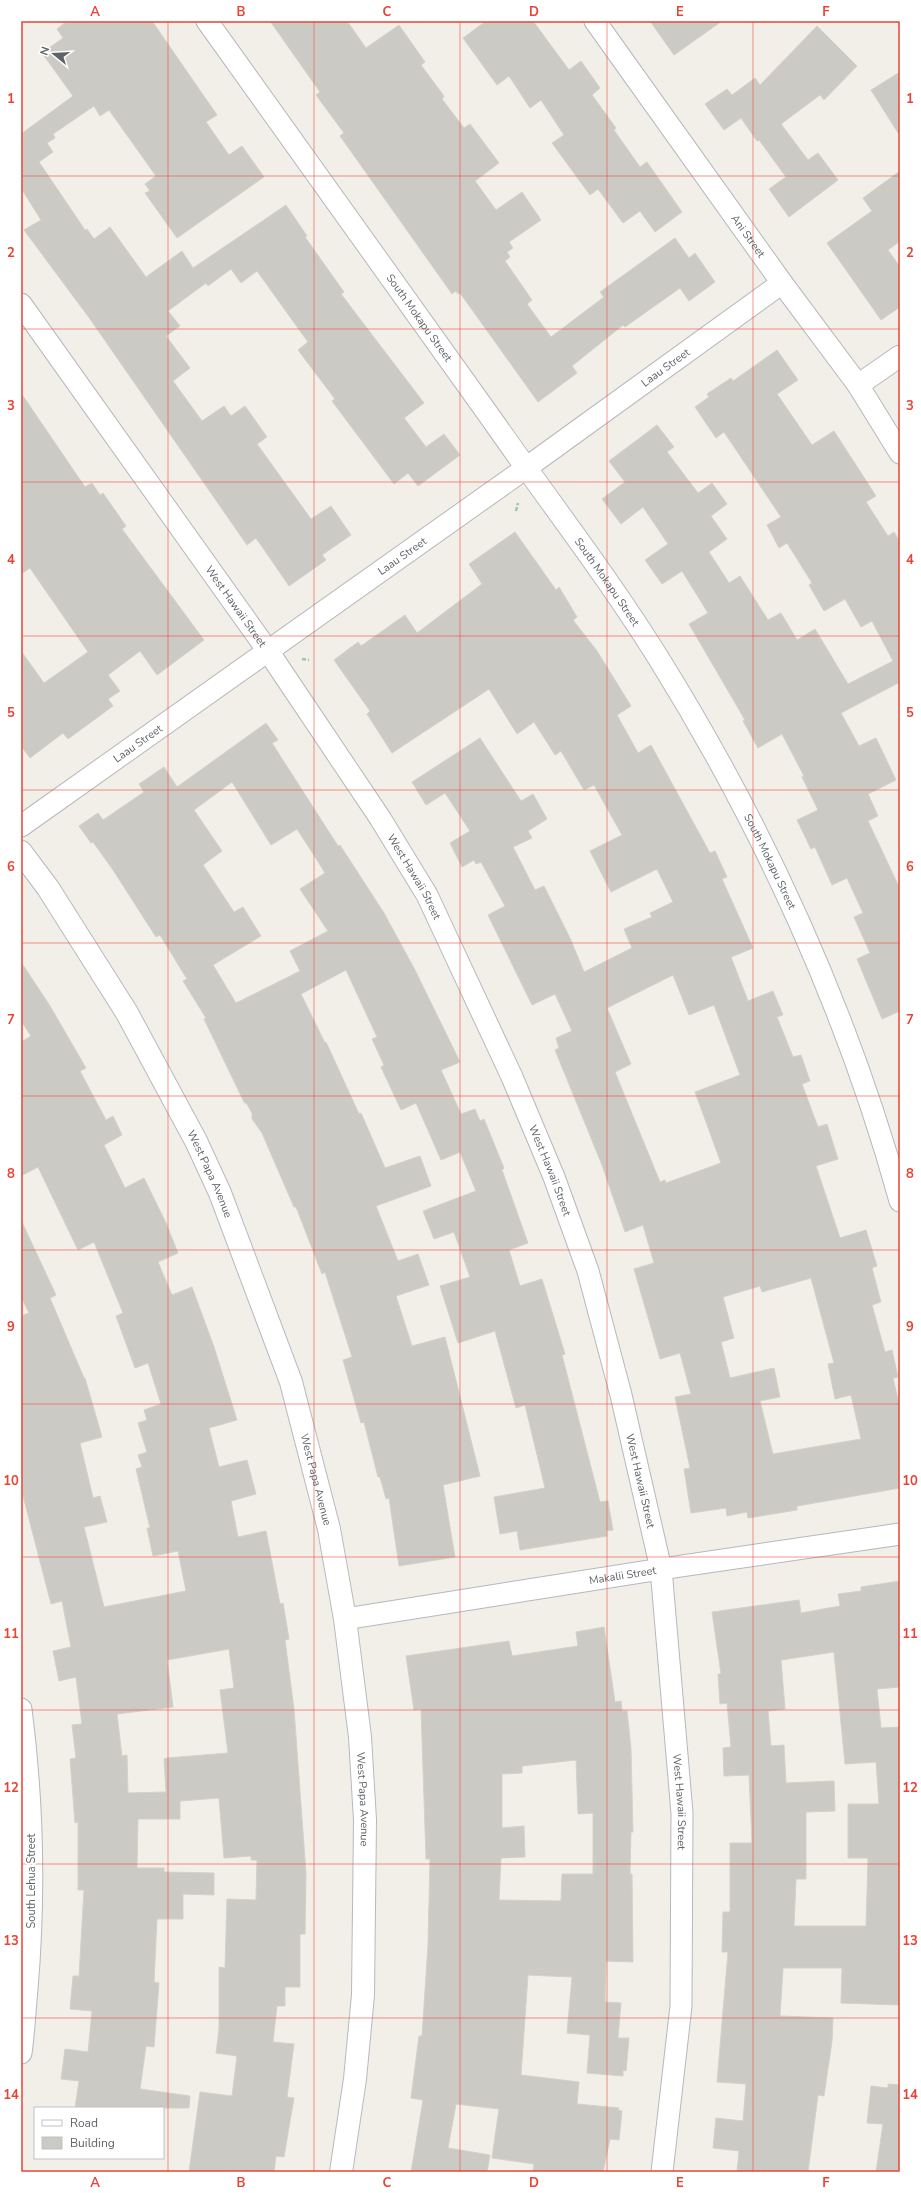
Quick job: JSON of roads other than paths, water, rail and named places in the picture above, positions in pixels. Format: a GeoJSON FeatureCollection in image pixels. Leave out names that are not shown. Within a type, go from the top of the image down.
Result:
{"type":"FeatureCollection","features":[{"type":"Feature","properties":{"kind":"street","name":"South Mokapu Street"},"geometry":{"type":"LineString","coordinates":[[207,21],[526,468],[657,656],[690,711],[741,805],[787,896],[854,1054],[900,1201]]}},
{"type":"Feature","properties":{"kind":"street","name":"Ani Street"},"geometry":{"type":"LineString","coordinates":[[595,21],[782,283],[858,385],[900,453]]}},
{"type":"Feature","properties":{"kind":"street","name":"Laau Street"},"geometry":{"type":"LineString","coordinates":[[21,826],[526,468],[782,283]]}},
{"type":"Feature","properties":{"kind":"street","name":"West Hawaii Street"},"geometry":{"type":"LineString","coordinates":[[21,304],[268,651],[380,818],[427,895],[512,1077],[554,1177],[588,1271],[621,1395],[661,1569],[682,1813],[681,2006],[662,2172]]}},
{"type":"Feature","properties":{"kind":"street"},"geometry":{"type":"LineString","coordinates":[[858,385],[900,356]]}},
{"type":"Feature","properties":{"kind":"street","name":"West Papa Avenue"},"geometry":{"type":"LineString","coordinates":[[21,852],[48,888],[127,1013],[196,1140],[220,1193],[291,1382],[329,1529],[345,1619],[360,1737],[365,1820],[363,1995],[355,2079],[340,2172]]}},
{"type":"Feature","properties":{"kind":"street","name":"Makalii Street"},"geometry":{"type":"LineString","coordinates":[[345,1619],[661,1569],[900,1534]]}},
{"type":"Feature","properties":{"kind":"street","name":"South Lehua Street"},"geometry":{"type":"LineString","coordinates":[[21,1709],[27,1758],[32,1853],[32,1932],[21,2053]]}}]}
